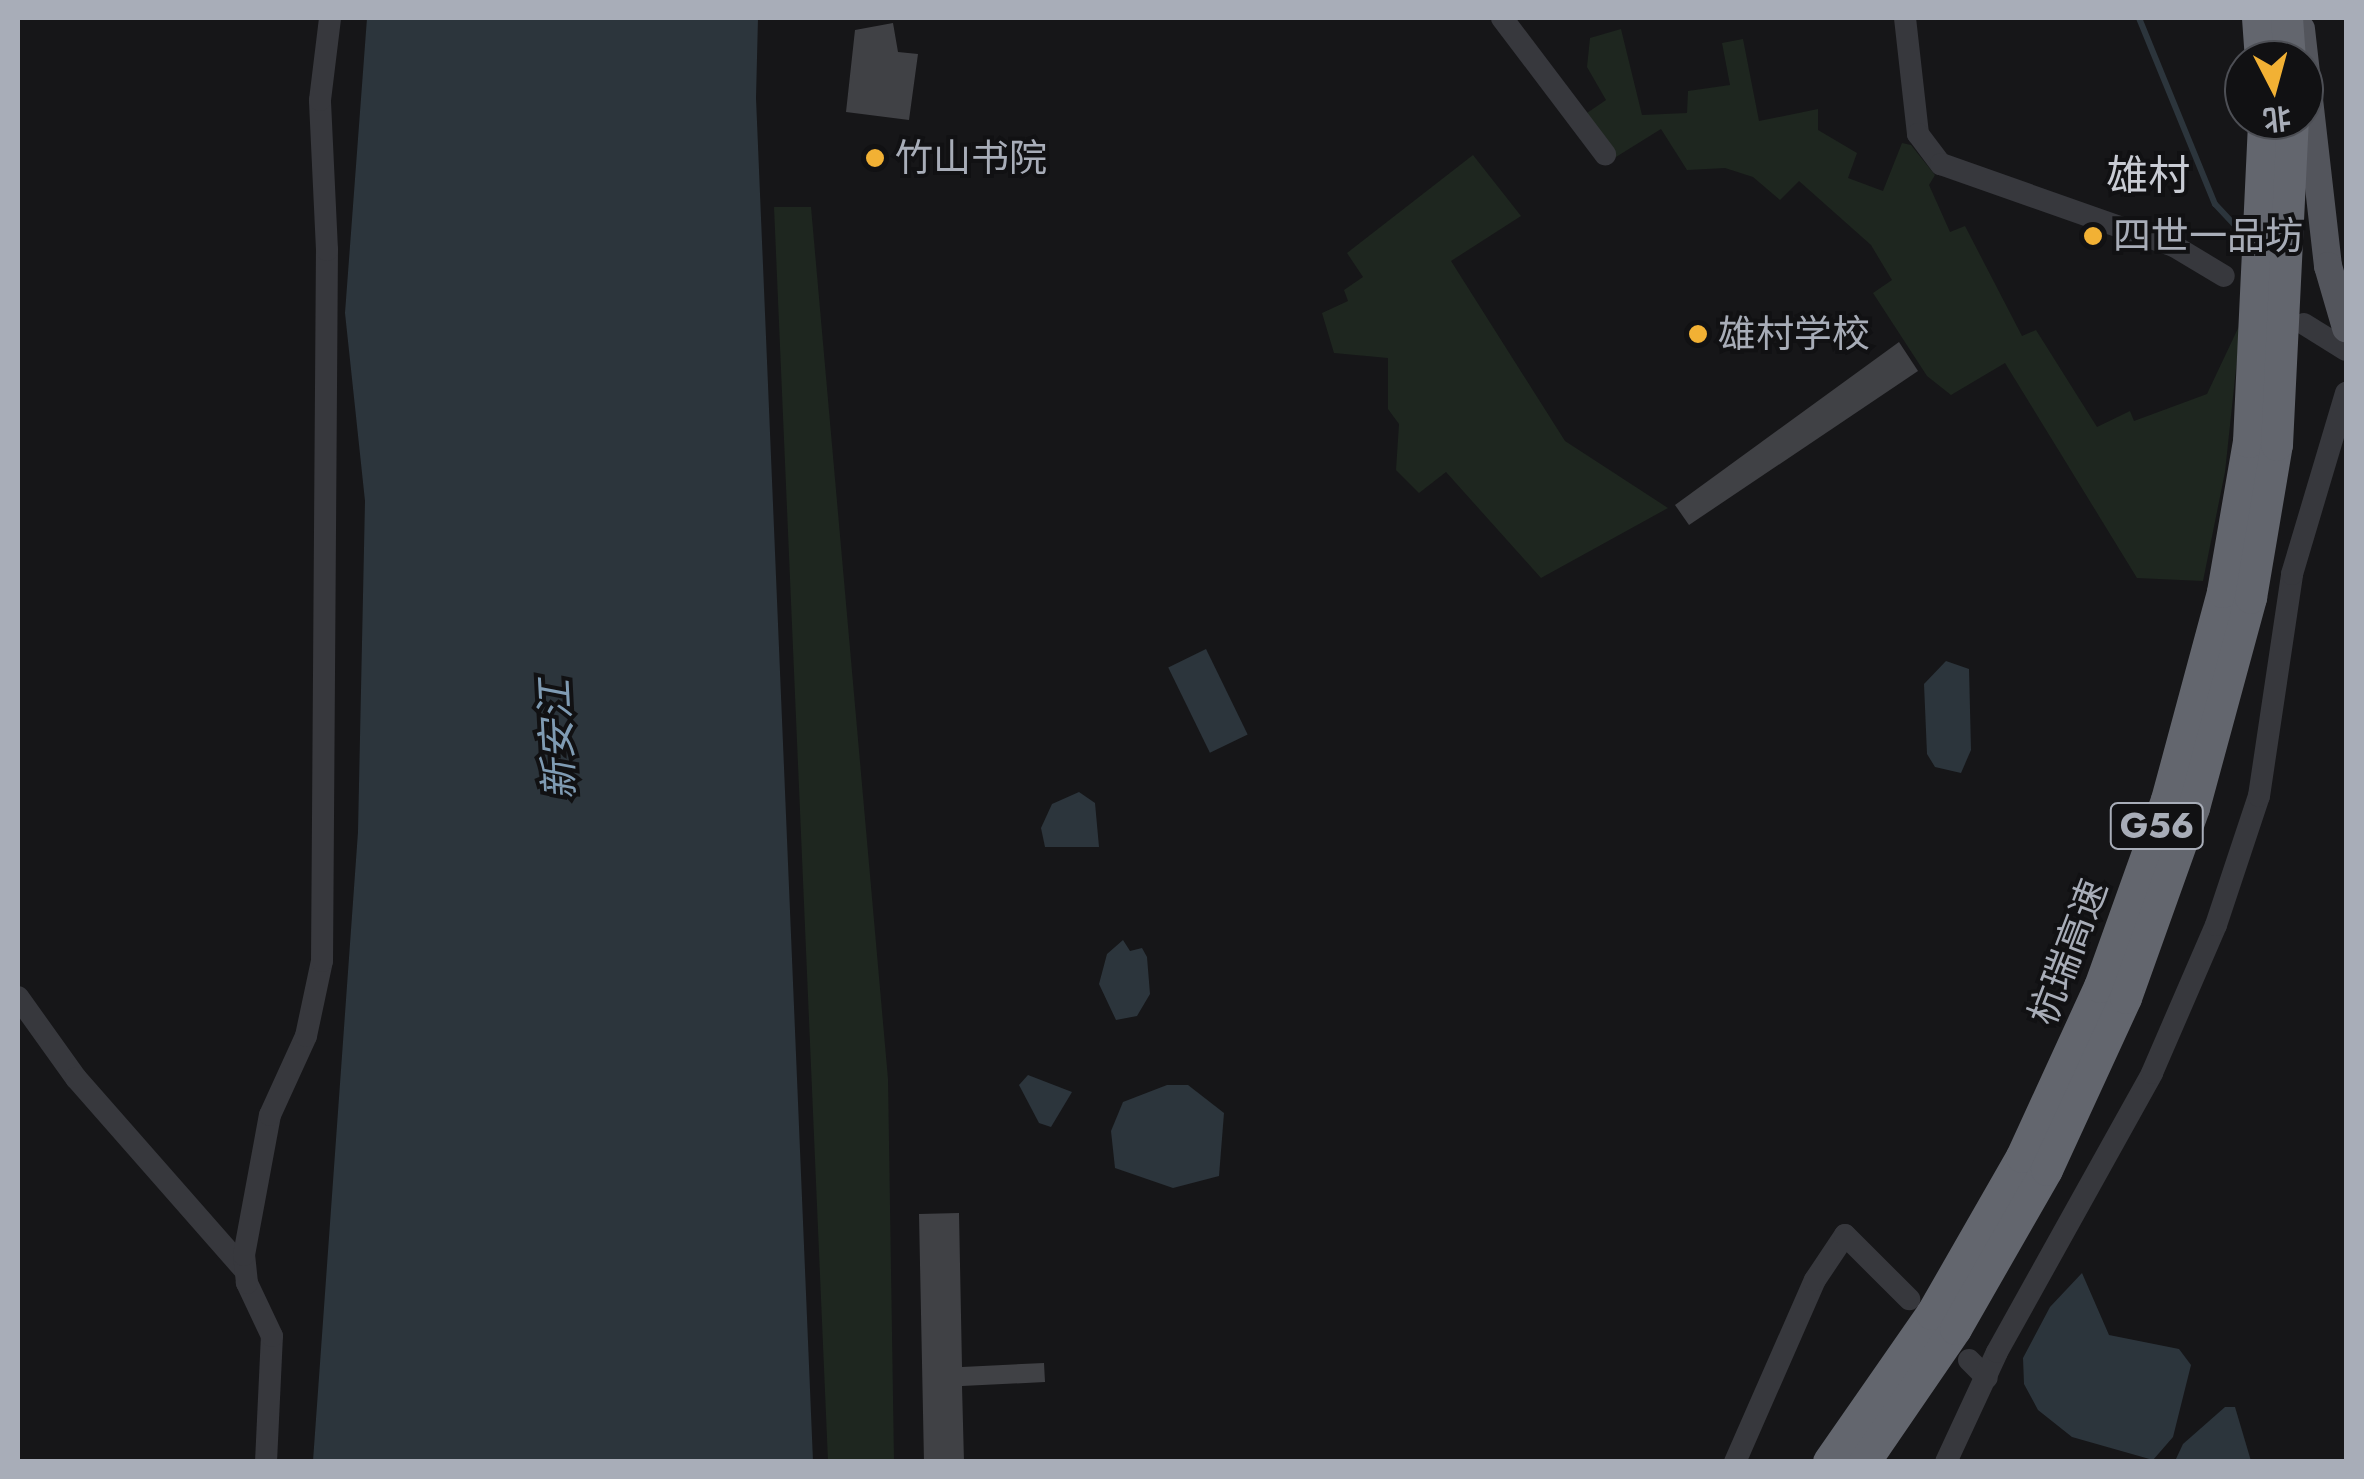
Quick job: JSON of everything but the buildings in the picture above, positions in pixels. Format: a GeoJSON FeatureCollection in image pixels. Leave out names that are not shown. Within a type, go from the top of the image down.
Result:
{"type":"FeatureCollection","features":[{"type":"Feature","properties":{"kind":"highway","name":"杭瑞高速"},"geometry":{"type":"LineString","coordinates":[[1829,1462],[1932,1314],[2022,1157],[2100,987],[2166,800],[2218,610],[2249,442],[2263,140]]}},
{"type":"Feature","properties":{"kind":"highway","name":"杭瑞高速"},"geometry":{"type":"LineString","coordinates":[[1865,1462],[1956,1329],[2048,1170],[2126,998],[2194,808],[2246,616],[2278,445],[2292,140]]}},
{"type":"Feature","properties":{"kind":"main road"},"geometry":{"type":"LineString","coordinates":[[2299,18],[2328,266],[2346,328]]}},
{"type":"Feature","properties":{"kind":"street"},"geometry":{"type":"LineString","coordinates":[[244,1269],[270,1115],[306,1036],[322,961],[326,250],[320,100],[330,18]]}},
{"type":"Feature","properties":{"kind":"street"},"geometry":{"type":"LineString","coordinates":[[1502,18],[1605,154]]}},
{"type":"Feature","properties":{"kind":"street"},"geometry":{"type":"LineString","coordinates":[[1905,18],[1918,134],[1940,164],[2174,246],[2224,276]]}},
{"type":"Feature","properties":{"kind":"street"},"geometry":{"type":"LineString","coordinates":[[2304,324],[2346,350]]}},
{"type":"Feature","properties":{"kind":"street"},"geometry":{"type":"LineString","coordinates":[[1946,1462],[1986,1378],[2152,1073],[2216,925],[2259,796],[2292,574],[2346,394]]}},
{"type":"Feature","properties":{"kind":"street"},"geometry":{"type":"LineString","coordinates":[[18,997],[76,1078],[244,1269],[272,1336],[266,1462]]}},
{"type":"Feature","properties":{"kind":"street"},"geometry":{"type":"LineString","coordinates":[[1735,1462],[1815,1280],[1845,1235],[1909,1298]]}},
{"type":"Feature","properties":{"kind":"street"},"geometry":{"type":"LineString","coordinates":[[1969,1360],[1986,1378]]}},
{"type":"Feature","properties":{"kind":"shaded area"},"geometry":{"type":"Polygon","coordinates":[[[1621,29],[1642,115],[1687,113],[1688,91],[1730,85],[1722,43],[1743,39],[1759,121],[1818,109],[1818,130],[1857,153],[1848,178],[1883,191],[1902,143],[1911,145],[1935,175],[1929,185],[1950,232],[1965,226],[2022,336],[2036,330],[2097,427],[2130,411],[2134,421],[2207,394],[2241,322],[2225,472],[2203,581],[2137,578],[2005,363],[1951,395],[1927,376],[1873,293],[1892,280],[1871,245],[1799,181],[1780,200],[1753,177],[1725,168],[1687,170],[1661,129],[1616,157],[1584,115],[1606,100],[1587,67],[1590,38],[1621,29]]]}},
{"type":"Feature","properties":{"kind":"shaded area"},"geometry":{"type":"Polygon","coordinates":[[[1473,155],[1521,216],[1451,261],[1565,441],[1668,508],[1541,578],[1446,472],[1419,493],[1396,470],[1399,424],[1388,409],[1388,358],[1334,353],[1322,313],[1348,301],[1344,290],[1363,277],[1347,253],[1473,155]]]}},
{"type":"Feature","properties":{"kind":"shaded area"},"geometry":{"type":"Polygon","coordinates":[[[774,207],[811,207],[888,1079],[894,1461],[828,1461],[774,207]]]}},
{"type":"Feature","properties":{"kind":"water","name":"新安江"},"geometry":{"type":"Polygon","coordinates":[[[367,18],[758,18],[756,98],[813,1461],[313,1461],[358,832],[365,501],[345,313],[367,18]]]}},
{"type":"Feature","properties":{"kind":"water"},"geometry":{"type":"Polygon","coordinates":[[[1206,649],[1248,734],[1210,753],[1168,667],[1206,649]]]}},
{"type":"Feature","properties":{"kind":"water"},"geometry":{"type":"Polygon","coordinates":[[[1946,661],[1969,669],[1971,750],[1961,773],[1935,767],[1927,754],[1924,684],[1946,661]]]}},
{"type":"Feature","properties":{"kind":"water"},"geometry":{"type":"Polygon","coordinates":[[[1079,792],[1095,803],[1099,847],[1045,847],[1041,828],[1052,804],[1079,792]]]}},
{"type":"Feature","properties":{"kind":"water"},"geometry":{"type":"Polygon","coordinates":[[[1123,940],[1130,951],[1142,948],[1147,957],[1150,994],[1137,1016],[1116,1020],[1099,984],[1107,954],[1123,940]]]}},
{"type":"Feature","properties":{"kind":"water"},"geometry":{"type":"Polygon","coordinates":[[[1028,1075],[1072,1092],[1051,1127],[1039,1123],[1019,1085],[1028,1075]]]}},
{"type":"Feature","properties":{"kind":"water"},"geometry":{"type":"Polygon","coordinates":[[[1167,1085],[1188,1085],[1224,1113],[1219,1176],[1173,1188],[1115,1168],[1111,1131],[1123,1102],[1167,1085]]]}},
{"type":"Feature","properties":{"kind":"water"},"geometry":{"type":"Polygon","coordinates":[[[2082,1273],[2109,1335],[2179,1349],[2191,1365],[2173,1437],[2153,1460],[2072,1437],[2038,1410],[2024,1384],[2023,1358],[2050,1307],[2082,1273]]]}},
{"type":"Feature","properties":{"kind":"water"},"geometry":{"type":"Polygon","coordinates":[[[2225,1407],[2235,1407],[2251,1461],[2175,1461],[2183,1444],[2225,1407]]]}},
{"type":"Feature","properties":{"kind":"waterway"},"geometry":{"type":"LineString","coordinates":[[2139,18],[2215,204],[2240,231]]}},
{"type":"Feature","properties":{"kind":"place","name":"竹山书院"},"geometry":{"type":"Point","coordinates":[875,158]}},
{"type":"Feature","properties":{"kind":"place","name":"四世一品坊"},"geometry":{"type":"Point","coordinates":[2093,236]}},
{"type":"Feature","properties":{"kind":"place","name":"雄村学校"},"geometry":{"type":"Point","coordinates":[1698,334]}},
{"type":"Feature","properties":{"kind":"district","name":"雄村"},"geometry":{"type":"Point","coordinates":[2148,176]}}]}
